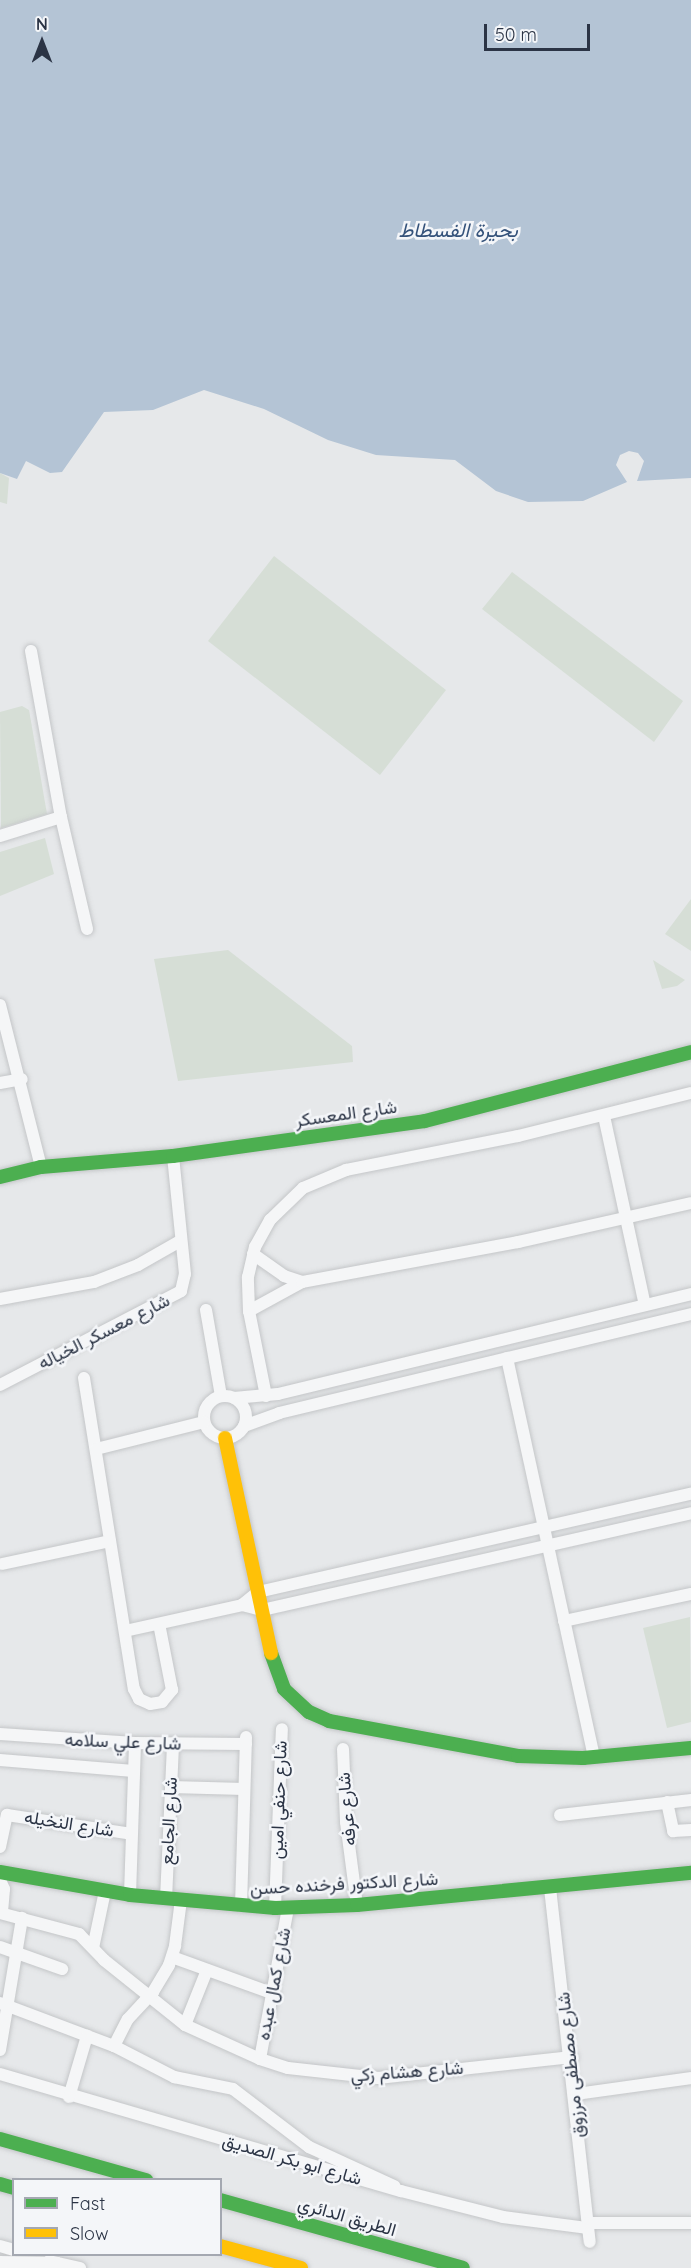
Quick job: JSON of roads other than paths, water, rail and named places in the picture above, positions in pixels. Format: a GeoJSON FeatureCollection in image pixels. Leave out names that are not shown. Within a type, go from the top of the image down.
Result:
{"type":"FeatureCollection","features":[{"type":"Feature","properties":{"kind":"main road","name":"شارع المعسكر"},"geometry":{"type":"LineString","coordinates":[[0,1177],[41,1167],[173,1156],[425,1121],[691,1052]]}},
{"type":"Feature","properties":{"kind":"main road"},"geometry":{"type":"LineString","coordinates":[[225,1438],[278,1678],[292,1699],[318,1717],[488,1753],[594,1757],[691,1748]]}},
{"type":"Feature","properties":{"kind":"main road","name":"شارع الدكتور فرخنده حسن"},"geometry":{"type":"LineString","coordinates":[[0,1872],[130,1895],[282,1908],[357,1905],[691,1873]]}},
{"type":"Feature","properties":{"kind":"main road"},"geometry":{"type":"LineString","coordinates":[[0,2139],[139,2178]]}},
{"type":"Feature","properties":{"kind":"main road","name":"الطريق الدائري"},"geometry":{"type":"LineString","coordinates":[[222,2201],[463,2268]]}},
{"type":"Feature","properties":{"kind":"main road"},"geometry":{"type":"LineString","coordinates":[[222,2247],[301,2268]]}},
{"type":"Feature","properties":{"kind":"street"},"geometry":{"type":"LineString","coordinates":[[31,651],[61,817],[87,929]]}},
{"type":"Feature","properties":{"kind":"street"},"geometry":{"type":"LineString","coordinates":[[0,836],[61,817]]}},
{"type":"Feature","properties":{"kind":"street"},"geometry":{"type":"LineString","coordinates":[[1,1008],[22,1079],[41,1167]]}},
{"type":"Feature","properties":{"kind":"street"},"geometry":{"type":"LineString","coordinates":[[0,1083],[22,1079]]}},
{"type":"Feature","properties":{"kind":"street"},"geometry":{"type":"LineString","coordinates":[[266,1396],[249,1311],[248,1277],[253,1254],[262,1233],[279,1208],[303,1188],[331,1174],[604,1116],[691,1093]]}},
{"type":"Feature","properties":{"kind":"street"},"geometry":{"type":"LineString","coordinates":[[604,1116],[645,1305],[659,1321]]}},
{"type":"Feature","properties":{"kind":"street","name":"شارع معسكر الخياله"},"geometry":{"type":"LineString","coordinates":[[0,1384],[177,1295],[185,1274],[173,1156]]}},
{"type":"Feature","properties":{"kind":"street"},"geometry":{"type":"LineString","coordinates":[[249,1311],[302,1282],[691,1203]]}},
{"type":"Feature","properties":{"kind":"street"},"geometry":{"type":"LineString","coordinates":[[0,1299],[94,1282],[138,1265],[180,1241]]}},
{"type":"Feature","properties":{"kind":"street"},"geometry":{"type":"LineString","coordinates":[[253,1254],[284,1276],[302,1282]]}},
{"type":"Feature","properties":{"kind":"street"},"geometry":{"type":"LineString","coordinates":[[691,1294],[266,1396],[234,1398],[221,1396],[205,1408],[204,1422],[214,1435],[225,1438],[236,1435],[244,1426],[279,1413],[691,1314]]}},
{"type":"Feature","properties":{"kind":"street"},"geometry":{"type":"LineString","coordinates":[[639,1326],[645,1305]]}},
{"type":"Feature","properties":{"kind":"street"},"geometry":{"type":"LineString","coordinates":[[206,1310],[221,1396]]}},
{"type":"Feature","properties":{"kind":"street"},"geometry":{"type":"LineString","coordinates":[[507,1358],[594,1757]]}},
{"type":"Feature","properties":{"kind":"street"},"geometry":{"type":"LineString","coordinates":[[84,1378],[136,1695],[144,1702],[162,1702],[170,1695],[172,1684],[159,1624]]}},
{"type":"Feature","properties":{"kind":"street"},"geometry":{"type":"LineString","coordinates":[[234,1398],[244,1407],[244,1426]]}},
{"type":"Feature","properties":{"kind":"street"},"geometry":{"type":"LineString","coordinates":[[96,1449],[204,1422]]}},
{"type":"Feature","properties":{"kind":"street"},"geometry":{"type":"LineString","coordinates":[[125,1631],[242,1605],[258,1592],[691,1494]]}},
{"type":"Feature","properties":{"kind":"street"},"geometry":{"type":"LineString","coordinates":[[242,1605],[262,1610],[691,1513]]}},
{"type":"Feature","properties":{"kind":"street"},"geometry":{"type":"LineString","coordinates":[[2,1564],[110,1541]]}},
{"type":"Feature","properties":{"kind":"street"},"geometry":{"type":"LineString","coordinates":[[564,1621],[691,1594]]}},
{"type":"Feature","properties":{"kind":"street","name":"شارع حنفي امين"},"geometry":{"type":"LineString","coordinates":[[282,1729],[282,1908]]}},
{"type":"Feature","properties":{"kind":"street","name":"شارع علي سلامه"},"geometry":{"type":"LineString","coordinates":[[0,1734],[135,1743],[246,1741],[244,1789]]}},
{"type":"Feature","properties":{"kind":"street"},"geometry":{"type":"LineString","coordinates":[[130,1895],[135,1743]]}},
{"type":"Feature","properties":{"kind":"street","name":"شارع الجامع"},"geometry":{"type":"LineString","coordinates":[[166,1899],[173,1743]]}},
{"type":"Feature","properties":{"kind":"street","name":"شارع عرفه"},"geometry":{"type":"LineString","coordinates":[[343,1749],[346,1822],[357,1905]]}},
{"type":"Feature","properties":{"kind":"street"},"geometry":{"type":"LineString","coordinates":[[0,1760],[134,1771]]}},
{"type":"Feature","properties":{"kind":"street"},"geometry":{"type":"LineString","coordinates":[[171,1787],[244,1789],[241,1906]]}},
{"type":"Feature","properties":{"kind":"street"},"geometry":{"type":"LineString","coordinates":[[560,1815],[691,1800]]}},
{"type":"Feature","properties":{"kind":"street"},"geometry":{"type":"LineString","coordinates":[[667,1802],[673,1831],[691,1830]]}},
{"type":"Feature","properties":{"kind":"street","name":"شارع النخيله"},"geometry":{"type":"LineString","coordinates":[[0,1846],[5,1816],[132,1834]]}},
{"type":"Feature","properties":{"kind":"street"},"geometry":{"type":"LineString","coordinates":[[0,1880],[4,1889],[1,1913]]}},
{"type":"Feature","properties":{"kind":"street","name":"شارع مصطفى مرزوق"},"geometry":{"type":"LineString","coordinates":[[550,1888],[572,2057],[590,2242]]}},
{"type":"Feature","properties":{"kind":"street"},"geometry":{"type":"LineString","coordinates":[[93,1948],[105,1891]]}},
{"type":"Feature","properties":{"kind":"street"},"geometry":{"type":"LineString","coordinates":[[114,2046],[128,2019],[149,1998],[172,1957],[180,1900]]}},
{"type":"Feature","properties":{"kind":"street","name":"شارع كمال عبده"},"geometry":{"type":"LineString","coordinates":[[260,2059],[274,1994],[282,1908]]}},
{"type":"Feature","properties":{"kind":"street","name":"شارع هشام زكي"},"geometry":{"type":"LineString","coordinates":[[1,1913],[79,1934],[149,1998],[185,2025],[260,2059],[318,2074],[378,2078],[572,2057]]}},
{"type":"Feature","properties":{"kind":"street"},"geometry":{"type":"LineString","coordinates":[[0,2050],[4,2004],[22,1918]]}},
{"type":"Feature","properties":{"kind":"street"},"geometry":{"type":"LineString","coordinates":[[0,1947],[62,1970]]}},
{"type":"Feature","properties":{"kind":"street"},"geometry":{"type":"LineString","coordinates":[[172,1957],[274,1994]]}},
{"type":"Feature","properties":{"kind":"street"},"geometry":{"type":"LineString","coordinates":[[185,2025],[207,1970]]}},
{"type":"Feature","properties":{"kind":"street"},"geometry":{"type":"LineString","coordinates":[[4,2004],[114,2046],[174,2077],[244,2095],[309,2147],[379,2175],[401,2191]]}},
{"type":"Feature","properties":{"kind":"street"},"geometry":{"type":"LineString","coordinates":[[69,2097],[87,2036]]}},
{"type":"Feature","properties":{"kind":"street","name":"شارع ابو بكر الصديق"},"geometry":{"type":"LineString","coordinates":[[0,2074],[69,2097],[401,2191],[503,2217],[588,2225],[691,2223]]}},
{"type":"Feature","properties":{"kind":"street"},"geometry":{"type":"LineString","coordinates":[[576,2094],[691,2078]]}},
{"type":"Feature","properties":{"kind":"street"},"geometry":{"type":"LineString","coordinates":[[33,2256],[57,2265]]}},
{"type":"Feature","properties":{"kind":"street"},"geometry":{"type":"LineString","coordinates":[[0,2262],[80,2268]]}},
{"type":"Feature","properties":{"kind":"water","name":"بحيرة الفسطاط"},"geometry":{"type":"Polygon","coordinates":[[[0,0],[691,0],[691,478],[637,481],[644,461],[638,453],[629,451],[620,455],[616,465],[627,482],[583,501],[528,502],[496,491],[455,460],[376,455],[328,440],[264,409],[204,390],[153,410],[104,412],[62,472],[50,473],[26,461],[17,479],[0,473],[0,0]]]}}]}
